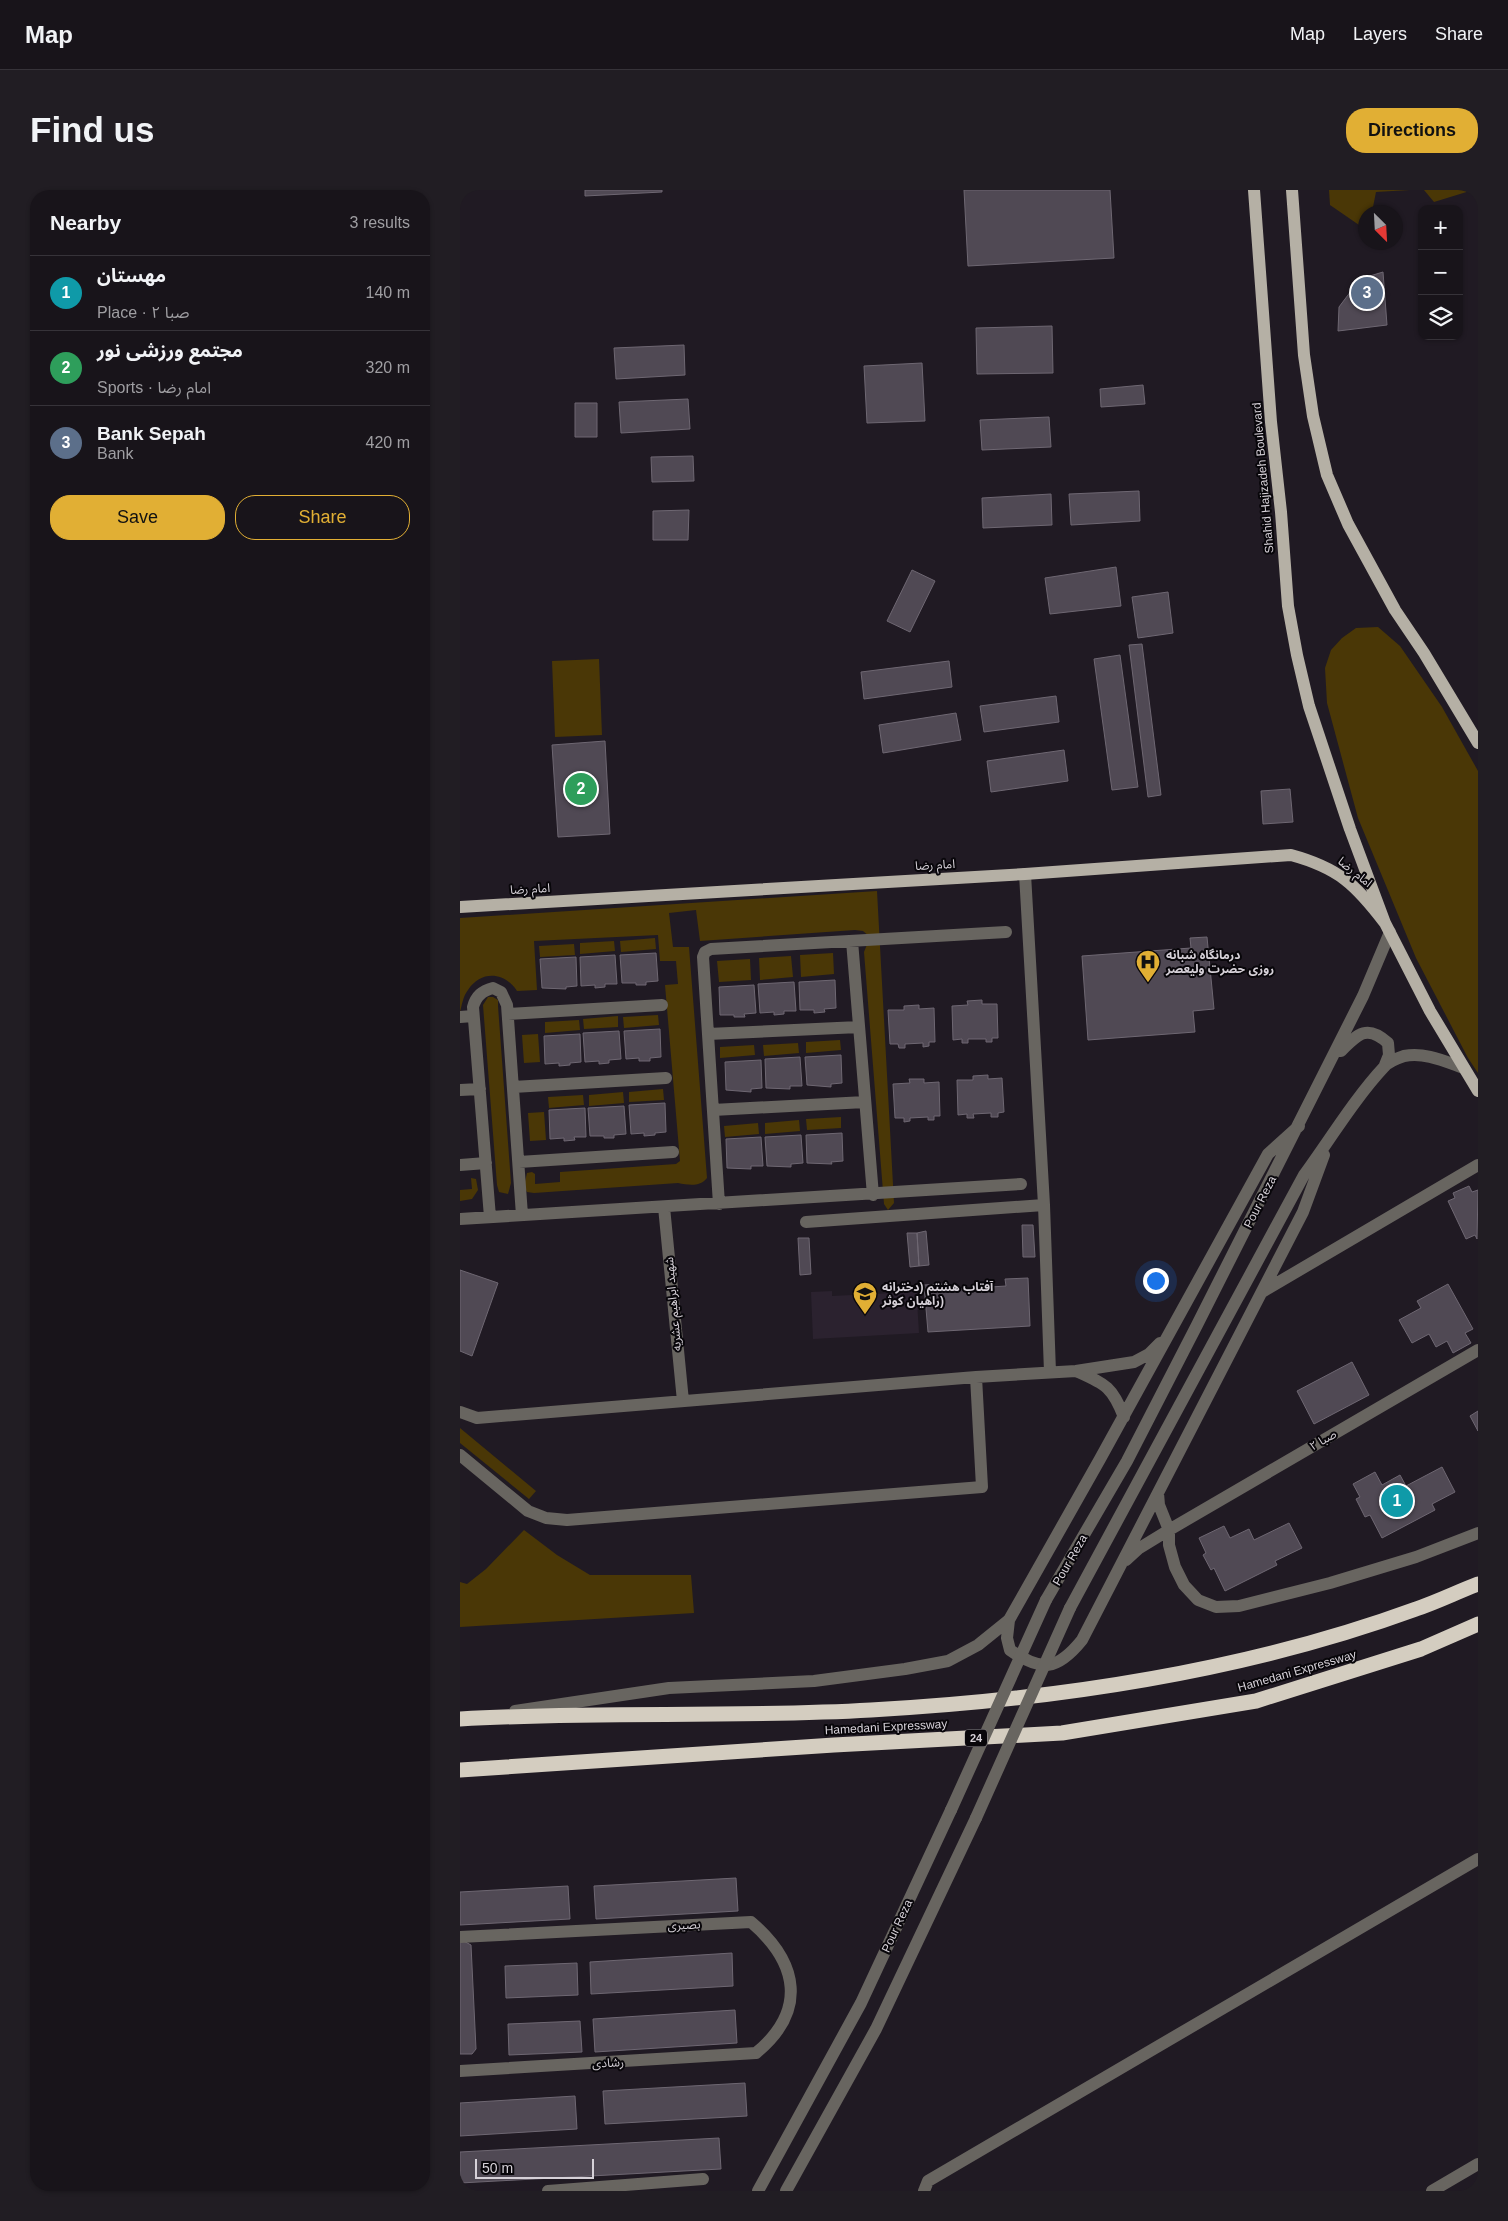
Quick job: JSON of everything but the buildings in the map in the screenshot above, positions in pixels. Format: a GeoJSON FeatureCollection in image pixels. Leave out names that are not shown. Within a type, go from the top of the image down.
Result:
{"type":"FeatureCollection","features":[{"type":"Feature","properties":{"kind":"highway","name":"Hamedani Expressway"},"geometry":{"type":"LineString","coordinates":[[463,1719],[870,1710],[1055,1694],[1204,1669],[1331,1637],[1416,1609],[1478,1584]]}},
{"type":"Feature","properties":{"kind":"highway","name":"Hamedani Expressway"},"geometry":{"type":"LineString","coordinates":[[460,1770],[834,1745],[1062,1733],[1256,1701],[1421,1650],[1478,1624]]}},
{"type":"Feature","properties":{"kind":"highway"},"geometry":{"type":"LineString","coordinates":[[1421,1650],[1478,1632]]}},
{"type":"Feature","properties":{"kind":"main road","name":"Shahid Hajizadeh Boulevard"},"geometry":{"type":"LineString","coordinates":[[1254,190],[1271,422],[1281,512],[1288,606],[1309,706],[1387,928]]}},
{"type":"Feature","properties":{"kind":"main road"},"geometry":{"type":"LineString","coordinates":[[1292,190],[1304,355],[1312,416],[1327,475],[1348,524],[1395,610],[1424,653],[1478,743]]}},
{"type":"Feature","properties":{"kind":"main road","name":"امام رضا"},"geometry":{"type":"LineString","coordinates":[[460,907],[1025,874],[1291,855],[1316,862],[1335,871],[1365,897],[1387,928]]}},
{"type":"Feature","properties":{"kind":"main road"},"geometry":{"type":"LineString","coordinates":[[1387,928],[1430,1010],[1478,1091]]}},
{"type":"Feature","properties":{"kind":"street"},"geometry":{"type":"LineString","coordinates":[[1025,874],[1044,1205],[1050,1372]]}},
{"type":"Feature","properties":{"kind":"street","name":"Pour Reza"},"geometry":{"type":"LineString","coordinates":[[758,2191],[861,2004],[1046,1600],[1127,1461],[1299,1126],[1363,996],[1387,928]]}},
{"type":"Feature","properties":{"kind":"street"},"geometry":{"type":"LineString","coordinates":[[719,1204],[702,957],[705,952],[711,950],[1006,932]]}},
{"type":"Feature","properties":{"kind":"street"},"geometry":{"type":"LineString","coordinates":[[852,941],[872,1195]]}},
{"type":"Feature","properties":{"kind":"street"},"geometry":{"type":"LineString","coordinates":[[490,1217],[473,1016],[475,1000],[485,990],[493,988],[501,992],[505,998],[508,1014],[522,1215]]}},
{"type":"Feature","properties":{"kind":"street"},"geometry":{"type":"LineString","coordinates":[[508,1014],[662,1005]]}},
{"type":"Feature","properties":{"kind":"street"},"geometry":{"type":"LineString","coordinates":[[460,1017],[473,1016]]}},
{"type":"Feature","properties":{"kind":"street"},"geometry":{"type":"LineString","coordinates":[[708,1034],[859,1027]]}},
{"type":"Feature","properties":{"kind":"street"},"geometry":{"type":"LineString","coordinates":[[1332,1059],[1356,1035],[1367,1032],[1378,1034],[1388,1043],[1389,1055],[1386,1065]]}},
{"type":"Feature","properties":{"kind":"street","name":"Pour Reza"},"geometry":{"type":"LineString","coordinates":[[786,2191],[876,2029],[976,1818],[1070,1608],[1304,1175],[1386,1065],[1402,1056],[1418,1054],[1464,1068]]}},
{"type":"Feature","properties":{"kind":"street"},"geometry":{"type":"LineString","coordinates":[[513,1087],[666,1078]]}},
{"type":"Feature","properties":{"kind":"street"},"geometry":{"type":"LineString","coordinates":[[460,1090],[480,1088]]}},
{"type":"Feature","properties":{"kind":"street"},"geometry":{"type":"LineString","coordinates":[[713,1110],[865,1102]]}},
{"type":"Feature","properties":{"kind":"street"},"geometry":{"type":"LineString","coordinates":[[463,1719],[669,1688],[814,1681],[906,1669],[948,1660],[978,1645],[1009,1620],[1268,1154],[1299,1126]]}},
{"type":"Feature","properties":{"kind":"street"},"geometry":{"type":"LineString","coordinates":[[1009,1620],[1007,1638],[1010,1650],[1028,1663],[1054,1665],[1070,1655],[1082,1640],[1303,1212],[1329,1141]]}},
{"type":"Feature","properties":{"kind":"street"},"geometry":{"type":"LineString","coordinates":[[518,1162],[673,1152]]}},
{"type":"Feature","properties":{"kind":"street"},"geometry":{"type":"LineString","coordinates":[[460,1165],[486,1163]]}},
{"type":"Feature","properties":{"kind":"street"},"geometry":{"type":"LineString","coordinates":[[1262,1292],[1478,1165]]}},
{"type":"Feature","properties":{"kind":"street"},"geometry":{"type":"LineString","coordinates":[[460,1219],[872,1195],[1021,1184]]}},
{"type":"Feature","properties":{"kind":"street"},"geometry":{"type":"LineString","coordinates":[[806,1222],[1044,1205]]}},
{"type":"Feature","properties":{"kind":"street","name":"شهید ابراهیم عشریه"},"geometry":{"type":"LineString","coordinates":[[664,1207],[683,1401]]}},
{"type":"Feature","properties":{"kind":"street"},"geometry":{"type":"LineString","coordinates":[[460,1412],[477,1418],[976,1377],[1076,1371],[1134,1362],[1149,1354],[1169,1334]]}},
{"type":"Feature","properties":{"kind":"street","name":"صبا ۲"},"geometry":{"type":"LineString","coordinates":[[1120,1566],[1138,1549],[1168,1530],[1478,1350]]}},
{"type":"Feature","properties":{"kind":"street"},"geometry":{"type":"LineString","coordinates":[[1076,1371],[1105,1384],[1117,1398],[1124,1416]]}},
{"type":"Feature","properties":{"kind":"street"},"geometry":{"type":"LineString","coordinates":[[460,1456],[528,1511],[546,1518],[567,1520],[982,1487],[976,1377]]}},
{"type":"Feature","properties":{"kind":"street"},"geometry":{"type":"LineString","coordinates":[[1158,1492],[1159,1505],[1168,1530],[1169,1545],[1175,1567],[1184,1585],[1198,1600],[1216,1607],[1239,1606],[1330,1583],[1416,1557],[1478,1532]]}},
{"type":"Feature","properties":{"kind":"street"},"geometry":{"type":"LineString","coordinates":[[924,2191],[928,2181],[1478,1859]]}},
{"type":"Feature","properties":{"kind":"street","name":"بصیری"},"geometry":{"type":"LineString","coordinates":[[460,1937],[752,1922],[776,1946],[786,1963],[791,1980],[791,1996],[787,2013],[780,2027],[756,2053]]}},
{"type":"Feature","properties":{"kind":"street","name":"رشادی"},"geometry":{"type":"LineString","coordinates":[[460,2071],[756,2053]]}},
{"type":"Feature","properties":{"kind":"street"},"geometry":{"type":"LineString","coordinates":[[1432,2191],[1478,2164]]}},
{"type":"Feature","properties":{"kind":"street"},"geometry":{"type":"LineString","coordinates":[[548,2191],[703,2179]]}},
{"type":"Feature","properties":{"kind":"shaded area"},"geometry":{"type":"Polygon","coordinates":[[[1329,190],[1410,190],[1376,192],[1373,205],[1358,205],[1358,224],[1330,205],[1329,190]]]}},
{"type":"Feature","properties":{"kind":"shaded area"},"geometry":{"type":"Polygon","coordinates":[[[1424,190],[1473,190],[1434,202],[1424,190]]]}},
{"type":"Feature","properties":{"kind":"shaded area"},"geometry":{"type":"Polygon","coordinates":[[[1378,627],[1400,646],[1442,707],[1478,771],[1478,1073],[1468,1058],[1416,958],[1358,818],[1327,703],[1325,668],[1331,650],[1342,638],[1356,628],[1378,627]]]}},
{"type":"Feature","properties":{"kind":"shaded area"},"geometry":{"type":"Polygon","coordinates":[[[599,659],[602,735],[555,737],[552,661],[599,659]]]}},
{"type":"Feature","properties":{"kind":"shaded area"},"geometry":{"type":"Polygon","coordinates":[[[877,891],[894,1203],[888,1210],[884,1204],[864,952],[870,937],[863,931],[855,930],[700,941],[696,910],[669,913],[673,947],[689,947],[707,1178],[701,1183],[694,1185],[678,1183],[527,1192],[524,1186],[527,1173],[532,1172],[535,1174],[535,1184],[560,1182],[560,1172],[676,1164],[680,1161],[665,985],[678,984],[676,961],[660,961],[658,935],[534,941],[537,990],[517,991],[500,977],[493,976],[479,979],[468,990],[460,1012],[460,918],[877,891]]]}},
{"type":"Feature","properties":{"kind":"shaded area"},"geometry":{"type":"Polygon","coordinates":[[[655,938],[656,949],[621,952],[620,941],[655,938]]]}},
{"type":"Feature","properties":{"kind":"shaded area"},"geometry":{"type":"Polygon","coordinates":[[[614,941],[615,951],[580,954],[580,943],[614,941]]]}},
{"type":"Feature","properties":{"kind":"shaded area"},"geometry":{"type":"Polygon","coordinates":[[[574,944],[575,955],[540,957],[539,946],[574,944]]]}},
{"type":"Feature","properties":{"kind":"shaded area"},"geometry":{"type":"Polygon","coordinates":[[[833,953],[834,974],[801,977],[800,955],[833,953]]]}},
{"type":"Feature","properties":{"kind":"shaded area"},"geometry":{"type":"Polygon","coordinates":[[[791,956],[793,977],[760,980],[759,958],[791,956]]]}},
{"type":"Feature","properties":{"kind":"shaded area"},"geometry":{"type":"Polygon","coordinates":[[[750,959],[751,980],[719,982],[717,961],[750,959]]]}},
{"type":"Feature","properties":{"kind":"shaded area"},"geometry":{"type":"Polygon","coordinates":[[[488,997],[498,1000],[511,1183],[508,1194],[499,1192],[497,1185],[483,1005],[488,997]]]}},
{"type":"Feature","properties":{"kind":"shaded area"},"geometry":{"type":"Polygon","coordinates":[[[658,1015],[659,1025],[624,1028],[623,1017],[658,1015]]]}},
{"type":"Feature","properties":{"kind":"shaded area"},"geometry":{"type":"Polygon","coordinates":[[[618,1016],[618,1027],[584,1029],[583,1019],[618,1016]]]}},
{"type":"Feature","properties":{"kind":"shaded area"},"geometry":{"type":"Polygon","coordinates":[[[579,1020],[580,1030],[545,1033],[545,1022],[579,1020]]]}},
{"type":"Feature","properties":{"kind":"shaded area"},"geometry":{"type":"Polygon","coordinates":[[[538,1034],[540,1062],[524,1063],[522,1035],[538,1034]]]}},
{"type":"Feature","properties":{"kind":"shaded area"},"geometry":{"type":"Polygon","coordinates":[[[840,1040],[841,1050],[806,1053],[806,1042],[840,1040]]]}},
{"type":"Feature","properties":{"kind":"shaded area"},"geometry":{"type":"Polygon","coordinates":[[[798,1043],[799,1053],[764,1056],[763,1045],[798,1043]]]}},
{"type":"Feature","properties":{"kind":"shaded area"},"geometry":{"type":"Polygon","coordinates":[[[754,1045],[755,1055],[720,1058],[720,1047],[754,1045]]]}},
{"type":"Feature","properties":{"kind":"shaded area"},"geometry":{"type":"Polygon","coordinates":[[[663,1089],[664,1100],[629,1102],[629,1092],[663,1089]]]}},
{"type":"Feature","properties":{"kind":"shaded area"},"geometry":{"type":"Polygon","coordinates":[[[623,1092],[624,1103],[589,1106],[589,1095],[623,1092]]]}},
{"type":"Feature","properties":{"kind":"shaded area"},"geometry":{"type":"Polygon","coordinates":[[[583,1095],[584,1105],[549,1108],[548,1097],[583,1095]]]}},
{"type":"Feature","properties":{"kind":"shaded area"},"geometry":{"type":"Polygon","coordinates":[[[544,1112],[546,1140],[530,1141],[528,1113],[544,1112]]]}},
{"type":"Feature","properties":{"kind":"shaded area"},"geometry":{"type":"Polygon","coordinates":[[[841,1117],[841,1128],[807,1130],[806,1119],[841,1117]]]}},
{"type":"Feature","properties":{"kind":"shaded area"},"geometry":{"type":"Polygon","coordinates":[[[799,1120],[800,1131],[765,1134],[765,1123],[799,1120]]]}},
{"type":"Feature","properties":{"kind":"shaded area"},"geometry":{"type":"Polygon","coordinates":[[[758,1123],[759,1134],[725,1137],[724,1126],[758,1123]]]}},
{"type":"Feature","properties":{"kind":"shaded area"},"geometry":{"type":"Polygon","coordinates":[[[471,1178],[476,1179],[478,1190],[472,1199],[460,1201],[460,1190],[472,1189],[471,1178]]]}},
{"type":"Feature","properties":{"kind":"shaded area","name":"آفتاب هشتم (دخترانه راهیان کوثر)"},"geometry":{"type":"Polygon","coordinates":[[[916,1285],[919,1333],[813,1339],[811,1292],[832,1291],[832,1296],[894,1293],[894,1286],[916,1285]]]}},
{"type":"Feature","properties":{"kind":"shaded area"},"geometry":{"type":"Polygon","coordinates":[[[460,1428],[536,1491],[529,1499],[460,1443],[460,1428]]]}},
{"type":"Feature","properties":{"kind":"shaded area"},"geometry":{"type":"Polygon","coordinates":[[[524,1530],[557,1555],[590,1575],[691,1575],[694,1613],[460,1627],[460,1582],[467,1584],[486,1569],[524,1530]]]}},
{"type":"Feature","properties":{"kind":"place","name":"Bank Sepah"},"geometry":{"type":"Point","coordinates":[1367,293]}},
{"type":"Feature","properties":{"kind":"place","name":"مجتمع ورزشی نور"},"geometry":{"type":"Point","coordinates":[581,789]}},
{"type":"Feature","properties":{"kind":"place","name":"درمانگاه شبانه روزی حضرت ولیعصر"},"geometry":{"type":"Point","coordinates":[1148,983]}},
{"type":"Feature","properties":{"kind":"place","name":"آفتاب هشتم (دخترانه راهیان کوثر)"},"geometry":{"type":"Point","coordinates":[865,1315]}},
{"type":"Feature","properties":{"kind":"place","name":"مهستان"},"geometry":{"type":"Point","coordinates":[1397,1501]}}]}
